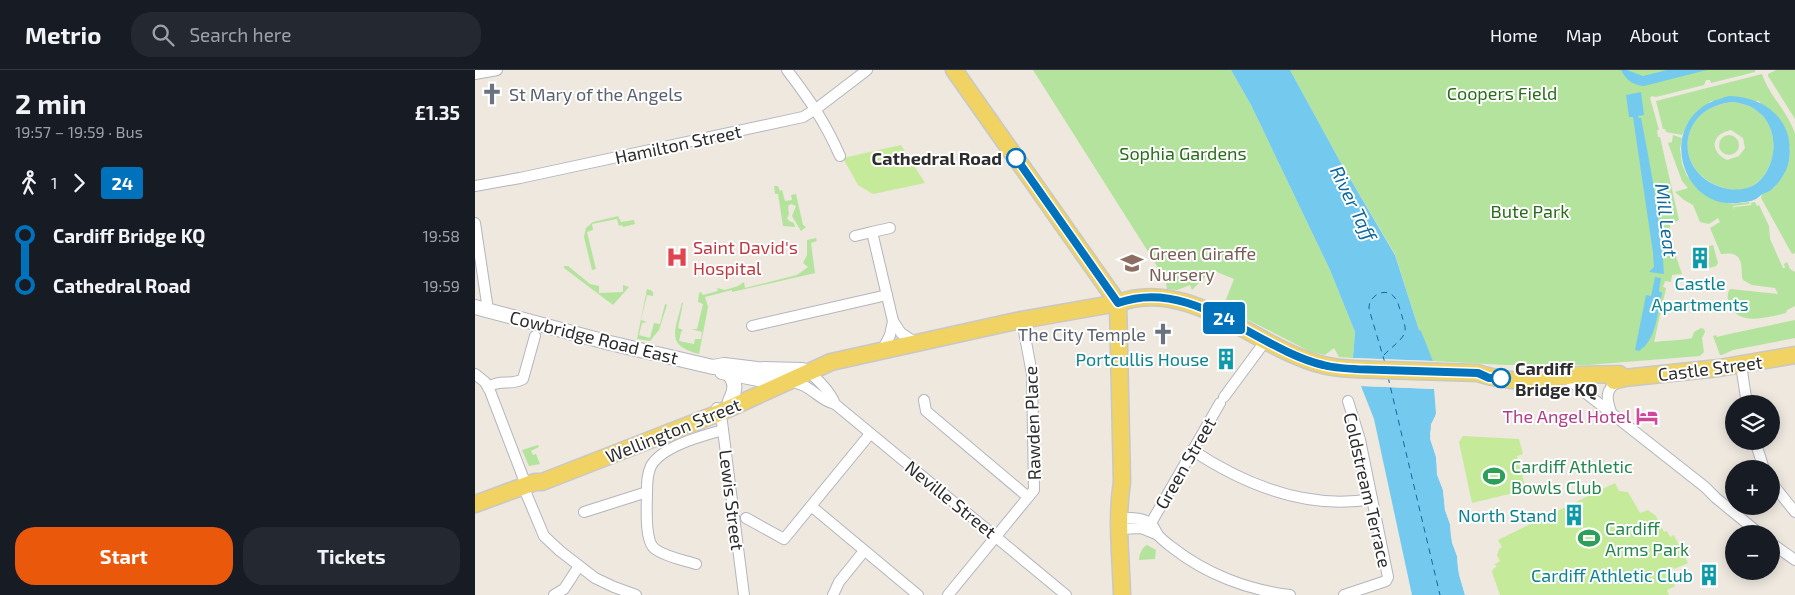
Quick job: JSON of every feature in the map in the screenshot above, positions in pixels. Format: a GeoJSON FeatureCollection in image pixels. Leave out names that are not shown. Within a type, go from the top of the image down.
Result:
{"type":"FeatureCollection","features":[{"type":"Feature","properties":{"kind":"main road"},"geometry":{"type":"LineString","coordinates":[[954,70],[1118,303],[1122,482],[1119,498],[1124,524],[1131,595]]}},
{"type":"Feature","properties":{"kind":"main road","name":"Cowbridge Road East"},"geometry":{"type":"LineString","coordinates":[[809,372],[831,362],[1022,320],[1118,303],[1133,298],[1157,297],[1186,304],[1222,317],[1303,359],[1352,373]]}},
{"type":"Feature","properties":{"kind":"main road","name":"Cowbridge Road East"},"geometry":{"type":"LineString","coordinates":[[1118,303],[1161,306],[1192,314],[1221,325],[1288,361],[1329,375],[1352,373],[1442,376],[1478,373],[1489,378]]}},
{"type":"Feature","properties":{"kind":"main road","name":"Castle Street"},"geometry":{"type":"LineString","coordinates":[[1489,378],[1573,382],[1622,379],[1741,365],[1795,355]]}},
{"type":"Feature","properties":{"kind":"main road","name":"Cowbridge Road East"},"geometry":{"type":"LineString","coordinates":[[790,376],[822,361],[831,362]]}},
{"type":"Feature","properties":{"kind":"main road","name":"Wellington Street"},"geometry":{"type":"LineString","coordinates":[[722,406],[769,381],[809,372]]}},
{"type":"Feature","properties":{"kind":"main road","name":"Wellington Street"},"geometry":{"type":"LineString","coordinates":[[475,504],[528,485],[540,474],[722,406],[790,376]]}},
{"type":"Feature","properties":{"kind":"main road"},"geometry":{"type":"LineString","coordinates":[[1122,595],[1124,524]]}},
{"type":"Feature","properties":{"kind":"street"},"geometry":{"type":"LineString","coordinates":[[475,74],[497,70]]}},
{"type":"Feature","properties":{"kind":"street"},"geometry":{"type":"LineString","coordinates":[[787,70],[817,109],[840,156]]}},
{"type":"Feature","properties":{"kind":"street","name":"Hamilton Street"},"geometry":{"type":"LineString","coordinates":[[475,186],[512,180],[803,117],[817,109],[867,70]]}},
{"type":"Feature","properties":{"kind":"street"},"geometry":{"type":"LineString","coordinates":[[475,222],[481,309]]}},
{"type":"Feature","properties":{"kind":"street"},"geometry":{"type":"LineString","coordinates":[[855,236],[890,228]]}},
{"type":"Feature","properties":{"kind":"street"},"geometry":{"type":"LineString","coordinates":[[872,232],[893,322],[901,333],[916,343]]}},
{"type":"Feature","properties":{"kind":"street"},"geometry":{"type":"LineString","coordinates":[[752,326],[887,295]]}},
{"type":"Feature","properties":{"kind":"street","name":"Cowbridge Road East"},"geometry":{"type":"LineString","coordinates":[[481,309],[610,343],[713,367],[724,365],[763,369],[790,376]]}},
{"type":"Feature","properties":{"kind":"street"},"geometry":{"type":"LineString","coordinates":[[882,351],[890,335],[893,322]]}},
{"type":"Feature","properties":{"kind":"street","name":"Rawden Place"},"geometry":{"type":"LineString","coordinates":[[948,595],[1034,490],[1033,374],[1024,329]]}},
{"type":"Feature","properties":{"kind":"street"},"geometry":{"type":"LineString","coordinates":[[488,387],[497,382],[518,382],[523,379],[535,336]]}},
{"type":"Feature","properties":{"kind":"street","name":"Green Street"},"geometry":{"type":"LineString","coordinates":[[1151,523],[1222,400],[1261,347]]}},
{"type":"Feature","properties":{"kind":"street"},"geometry":{"type":"LineString","coordinates":[[1741,365],[1746,395]]}},
{"type":"Feature","properties":{"kind":"street","name":"Cowbridge Road East"},"geometry":{"type":"LineString","coordinates":[[713,367],[719,372],[769,381]]}},
{"type":"Feature","properties":{"kind":"street","name":"Neville Street"},"geometry":{"type":"LineString","coordinates":[[809,372],[833,397],[835,404]]}},
{"type":"Feature","properties":{"kind":"street"},"geometry":{"type":"LineString","coordinates":[[475,374],[481,377],[488,387],[528,485],[544,536],[559,551],[595,578],[636,595]]}},
{"type":"Feature","properties":{"kind":"street"},"geometry":{"type":"LineString","coordinates":[[722,406],[735,391],[734,380],[729,374]]}},
{"type":"Feature","properties":{"kind":"street","name":"Neville Street"},"geometry":{"type":"LineString","coordinates":[[790,376],[835,404],[1066,595]]}},
{"type":"Feature","properties":{"kind":"street"},"geometry":{"type":"LineString","coordinates":[[1611,412],[1607,399],[1608,391],[1611,386],[1622,379]]}},
{"type":"Feature","properties":{"kind":"street"},"geometry":{"type":"LineString","coordinates":[[1573,382],[1698,481],[1749,525]]}},
{"type":"Feature","properties":{"kind":"street"},"geometry":{"type":"LineString","coordinates":[[924,400],[926,411],[1029,497]]}},
{"type":"Feature","properties":{"kind":"street","name":"Coldstream Terrace"},"geometry":{"type":"LineString","coordinates":[[1344,595],[1388,580],[1360,437],[1348,401]]}},
{"type":"Feature","properties":{"kind":"street","name":"Lewis Street"},"geometry":{"type":"LineString","coordinates":[[722,406],[723,430],[744,595]]}},
{"type":"Feature","properties":{"kind":"street"},"geometry":{"type":"LineString","coordinates":[[696,564],[661,553],[653,548],[649,541],[647,477],[651,466],[665,451],[723,430]]}},
{"type":"Feature","properties":{"kind":"street"},"geometry":{"type":"LineString","coordinates":[[746,518],[784,539],[871,434]]}},
{"type":"Feature","properties":{"kind":"street"},"geometry":{"type":"LineString","coordinates":[[1192,450],[1239,478],[1278,492],[1301,498],[1325,501],[1372,499]]}},
{"type":"Feature","properties":{"kind":"street"},"geometry":{"type":"LineString","coordinates":[[584,512],[647,492]]}},
{"type":"Feature","properties":{"kind":"street"},"geometry":{"type":"LineString","coordinates":[[1780,493],[1794,511]]}},
{"type":"Feature","properties":{"kind":"street"},"geometry":{"type":"LineString","coordinates":[[811,506],[918,595]]}},
{"type":"Feature","properties":{"kind":"street"},"geometry":{"type":"LineString","coordinates":[[1124,524],[1140,519],[1151,523],[1158,535]]}},
{"type":"Feature","properties":{"kind":"street"},"geometry":{"type":"LineString","coordinates":[[1124,524],[1158,535],[1187,558],[1221,576],[1258,589],[1290,595]]}},
{"type":"Feature","properties":{"kind":"street"},"geometry":{"type":"LineString","coordinates":[[1780,549],[1795,560]]}},
{"type":"Feature","properties":{"kind":"street"},"geometry":{"type":"LineString","coordinates":[[833,595],[839,582],[864,551]]}},
{"type":"Feature","properties":{"kind":"street"},"geometry":{"type":"LineString","coordinates":[[554,595],[564,588],[579,566]]}},
{"type":"Feature","properties":{"kind":"green space","name":"Sophia Gardens"},"geometry":{"type":"Polygon","coordinates":[[[1033,70],[1231,70],[1251,105],[1330,270],[1355,332],[1353,358],[1339,357],[1334,348],[1325,355],[1311,352],[1223,307],[1234,279],[1212,270],[1192,290],[1190,285],[1177,290],[1167,289],[1166,283],[1154,261],[1033,70]]]}},
{"type":"Feature","properties":{"kind":"green space","name":"Bute Park"},"geometry":{"type":"Polygon","coordinates":[[[1290,70],[1755,70],[1755,72],[1711,83],[1710,80],[1706,80],[1704,85],[1650,98],[1679,220],[1670,224],[1670,239],[1682,274],[1672,275],[1671,282],[1665,281],[1663,287],[1666,288],[1654,342],[1692,338],[1694,332],[1701,328],[1705,332],[1702,338],[1704,352],[1700,356],[1588,365],[1506,365],[1433,361],[1419,330],[1395,254],[1342,165],[1290,70]]]}},
{"type":"Feature","properties":{"kind":"green space"},"geometry":{"type":"Polygon","coordinates":[[[1776,70],[1795,70],[1795,119],[1768,76],[1768,74],[1776,70]]]}},
{"type":"Feature","properties":{"kind":"green space"},"geometry":{"type":"Polygon","coordinates":[[[1762,74],[1769,89],[1788,118],[1795,134],[1795,253],[1792,254],[1761,198],[1762,194],[1774,188],[1783,176],[1789,162],[1790,147],[1759,101],[1711,101],[1688,123],[1682,135],[1666,132],[1663,129],[1656,101],[1762,74]]]}},
{"type":"Feature","properties":{"kind":"green space"},"geometry":{"type":"Polygon","coordinates":[[[1734,102],[1749,106],[1765,119],[1770,128],[1773,138],[1772,158],[1763,177],[1749,188],[1739,191],[1710,182],[1697,171],[1690,157],[1688,142],[1691,128],[1700,116],[1714,106],[1734,102]],[[1731,130],[1724,132],[1716,139],[1715,148],[1727,160],[1739,156],[1745,148],[1743,138],[1731,130]]]}},
{"type":"Feature","properties":{"kind":"green space"},"geometry":{"type":"Polygon","coordinates":[[[1673,135],[1682,138],[1680,149],[1682,164],[1687,176],[1714,200],[1732,204],[1749,202],[1749,204],[1733,206],[1734,210],[1734,207],[1752,205],[1750,203],[1755,202],[1757,206],[1759,205],[1769,226],[1770,239],[1783,268],[1785,268],[1784,264],[1787,262],[1790,269],[1795,272],[1795,306],[1787,310],[1786,313],[1754,319],[1739,316],[1733,311],[1728,300],[1730,289],[1778,294],[1775,288],[1752,285],[1743,280],[1741,262],[1733,254],[1721,254],[1710,228],[1720,222],[1718,218],[1709,224],[1700,222],[1693,205],[1675,192],[1688,188],[1682,181],[1668,143],[1672,142],[1673,135]]]}},
{"type":"Feature","properties":{"kind":"green space"},"geometry":{"type":"Polygon","coordinates":[[[1725,135],[1733,135],[1739,141],[1739,149],[1733,155],[1725,155],[1719,149],[1719,141],[1725,135]]]}},
{"type":"Feature","properties":{"kind":"green space"},"geometry":{"type":"Polygon","coordinates":[[[901,145],[925,183],[873,194],[858,185],[843,158],[901,145]]]}},
{"type":"Feature","properties":{"kind":"green space"},"geometry":{"type":"Polygon","coordinates":[[[774,186],[778,186],[780,191],[782,190],[785,201],[792,200],[791,195],[796,194],[803,225],[806,227],[801,231],[792,216],[796,206],[791,204],[788,206],[789,214],[787,218],[794,223],[795,227],[783,226],[778,194],[775,194],[774,186]]]}},
{"type":"Feature","properties":{"kind":"green space"},"geometry":{"type":"Polygon","coordinates":[[[618,216],[621,222],[634,220],[635,224],[619,226],[617,219],[592,224],[593,230],[587,232],[596,269],[592,270],[584,237],[586,228],[593,222],[618,216]]]}},
{"type":"Feature","properties":{"kind":"green space"},"geometry":{"type":"Polygon","coordinates":[[[816,238],[817,241],[811,243],[815,273],[705,297],[708,307],[699,354],[681,346],[677,341],[675,335],[682,302],[678,328],[683,330],[679,341],[694,344],[695,339],[701,339],[702,332],[691,329],[697,329],[703,304],[698,302],[699,293],[701,292],[703,295],[718,291],[717,288],[725,290],[744,282],[745,288],[797,275],[808,267],[803,263],[807,255],[807,240],[816,238]]]}},
{"type":"Feature","properties":{"kind":"green space"},"geometry":{"type":"Polygon","coordinates":[[[1713,245],[1718,263],[1716,266],[1709,268],[1709,263],[1702,248],[1713,245]]]}},
{"type":"Feature","properties":{"kind":"green space"},"geometry":{"type":"Polygon","coordinates":[[[564,266],[568,266],[590,284],[599,286],[599,293],[623,292],[623,285],[629,287],[613,305],[564,268],[564,266]]]}},
{"type":"Feature","properties":{"kind":"green space"},"geometry":{"type":"Polygon","coordinates":[[[647,289],[652,291],[653,296],[647,295],[641,320],[647,322],[642,323],[639,335],[650,338],[654,323],[660,324],[665,304],[667,305],[659,330],[650,341],[637,339],[647,289]]]}},
{"type":"Feature","properties":{"kind":"green space"},"geometry":{"type":"Polygon","coordinates":[[[1795,320],[1795,338],[1733,350],[1722,355],[1720,355],[1713,336],[1716,335],[1717,337],[1795,320]]]}},
{"type":"Feature","properties":{"kind":"green space","name":"Cardiff Athletic Bowls Club"},"geometry":{"type":"Polygon","coordinates":[[[1463,436],[1519,439],[1523,454],[1517,456],[1526,490],[1472,503],[1459,442],[1463,436]]]}},
{"type":"Feature","properties":{"kind":"green space"},"geometry":{"type":"Polygon","coordinates":[[[538,445],[539,447],[531,451],[533,455],[536,454],[540,464],[529,466],[522,450],[538,445]]]}},
{"type":"Feature","properties":{"kind":"green space","name":"Cardiff Arms Park"},"geometry":{"type":"Polygon","coordinates":[[[1615,483],[1619,491],[1628,492],[1640,513],[1648,510],[1656,516],[1664,532],[1667,531],[1670,537],[1674,535],[1688,563],[1674,569],[1673,567],[1667,569],[1675,586],[1667,590],[1669,595],[1500,595],[1492,572],[1496,567],[1495,564],[1500,561],[1497,555],[1502,547],[1498,540],[1615,483]]]}},
{"type":"Feature","properties":{"kind":"green space"},"geometry":{"type":"Polygon","coordinates":[[[1147,545],[1156,550],[1155,559],[1139,560],[1141,551],[1147,545]]]}},
{"type":"Feature","properties":{"kind":"water","name":"River Taff"},"geometry":{"type":"Polygon","coordinates":[[[1231,70],[1290,70],[1342,165],[1395,255],[1419,330],[1433,361],[1353,358],[1355,332],[1330,270],[1251,105],[1231,70]]]}},
{"type":"Feature","properties":{"kind":"water"},"geometry":{"type":"Polygon","coordinates":[[[1621,70],[1627,70],[1643,76],[1667,70],[1707,70],[1644,86],[1630,81],[1621,70]]]}},
{"type":"Feature","properties":{"kind":"water"},"geometry":{"type":"Polygon","coordinates":[[[1641,92],[1644,115],[1638,116],[1641,118],[1655,196],[1664,274],[1649,272],[1654,267],[1653,253],[1633,117],[1629,117],[1626,95],[1641,92]]]}},
{"type":"Feature","properties":{"kind":"water"},"geometry":{"type":"Polygon","coordinates":[[[1729,96],[1742,97],[1766,106],[1782,123],[1790,146],[1789,161],[1785,173],[1777,184],[1756,199],[1738,203],[1720,202],[1705,195],[1693,183],[1685,169],[1681,153],[1683,136],[1689,121],[1704,106],[1729,96]],[[1734,102],[1714,106],[1700,116],[1691,128],[1688,143],[1690,158],[1697,171],[1710,182],[1729,189],[1739,190],[1752,186],[1763,177],[1772,158],[1773,138],[1765,119],[1758,112],[1749,106],[1734,102]]]}},
{"type":"Feature","properties":{"kind":"water"},"geometry":{"type":"Polygon","coordinates":[[[1655,277],[1661,278],[1659,291],[1662,293],[1657,317],[1653,333],[1645,346],[1639,351],[1635,350],[1646,295],[1651,296],[1655,277]]]}},
{"type":"Feature","properties":{"kind":"water"},"geometry":{"type":"Polygon","coordinates":[[[1361,386],[1434,389],[1436,413],[1430,433],[1436,457],[1437,475],[1443,490],[1445,510],[1450,524],[1451,537],[1465,595],[1412,595],[1374,419],[1361,386]]]}},
{"type":"Feature","properties":{"kind":"pier"},"geometry":{"type":"Polygon","coordinates":[[[1351,358],[1435,361],[1431,364],[1353,361],[1351,358]]]}},
{"type":"Feature","properties":{"kind":"pier"},"geometry":{"type":"Polygon","coordinates":[[[1358,385],[1434,387],[1436,389],[1361,386],[1359,389],[1358,385]]]}},
{"type":"Feature","properties":{"kind":"pier"},"geometry":{"type":"Polygon","coordinates":[[[1439,409],[1439,414],[1433,427],[1432,439],[1438,456],[1447,509],[1453,523],[1453,536],[1460,556],[1461,571],[1467,595],[1465,595],[1459,575],[1457,556],[1452,543],[1450,524],[1445,510],[1436,457],[1430,439],[1431,424],[1439,409]]]}},
{"type":"Feature","properties":{"kind":"ferry route"},"geometry":{"type":"LineString","coordinates":[[1384,355],[1405,332],[1405,326],[1396,300],[1392,294],[1387,293],[1375,296],[1369,309],[1385,363]]}},
{"type":"Feature","properties":{"kind":"ferry route"},"geometry":{"type":"LineString","coordinates":[[1388,377],[1440,595]]}},
{"type":"Feature","properties":{"kind":"bus line","name":"24"},"geometry":{"type":"LineString","coordinates":[[1016,158],[1118,303],[1133,298],[1157,297],[1207,310],[1293,355],[1329,367],[1478,373],[1489,378],[1501,378]]}},
{"type":"Feature","properties":{"kind":"place","name":"St Mary of the Angels"},"geometry":{"type":"Point","coordinates":[492,94]}},
{"type":"Feature","properties":{"kind":"place","name":"Cathedral Road"},"geometry":{"type":"Point","coordinates":[1016,158]}},
{"type":"Feature","properties":{"kind":"place","name":"Saint David's Hospital"},"geometry":{"type":"Point","coordinates":[677,257]}},
{"type":"Feature","properties":{"kind":"place","name":"Castle Apartments"},"geometry":{"type":"Point","coordinates":[1700,258]}},
{"type":"Feature","properties":{"kind":"place","name":"Green Giraffe Nursery"},"geometry":{"type":"Point","coordinates":[1132,263]}},
{"type":"Feature","properties":{"kind":"place","name":"The City Temple"},"geometry":{"type":"Point","coordinates":[1163,334]}},
{"type":"Feature","properties":{"kind":"place","name":"Portcullis House"},"geometry":{"type":"Point","coordinates":[1226,359]}},
{"type":"Feature","properties":{"kind":"place","name":"Cardiff Bridge KQ"},"geometry":{"type":"Point","coordinates":[1501,378]}},
{"type":"Feature","properties":{"kind":"place","name":"The Angel Hotel"},"geometry":{"type":"Point","coordinates":[1647,416]}},
{"type":"Feature","properties":{"kind":"place","name":"Cardiff Athletic Bowls Club"},"geometry":{"type":"Point","coordinates":[1494,476]}},
{"type":"Feature","properties":{"kind":"place","name":"North Stand"},"geometry":{"type":"Point","coordinates":[1574,515]}},
{"type":"Feature","properties":{"kind":"place","name":"Cardiff Arms Park"},"geometry":{"type":"Point","coordinates":[1589,538]}},
{"type":"Feature","properties":{"kind":"place","name":"Cardiff Athletic Club"},"geometry":{"type":"Point","coordinates":[1709,575]}},
{"type":"Feature","properties":{"kind":"park label","name":"Coopers Field"},"geometry":{"type":"Point","coordinates":[1502,93]}},
{"type":"Feature","properties":{"kind":"water label","name":"Mill Leat"},"geometry":{"type":"Point","coordinates":[1667,220]}}]}
